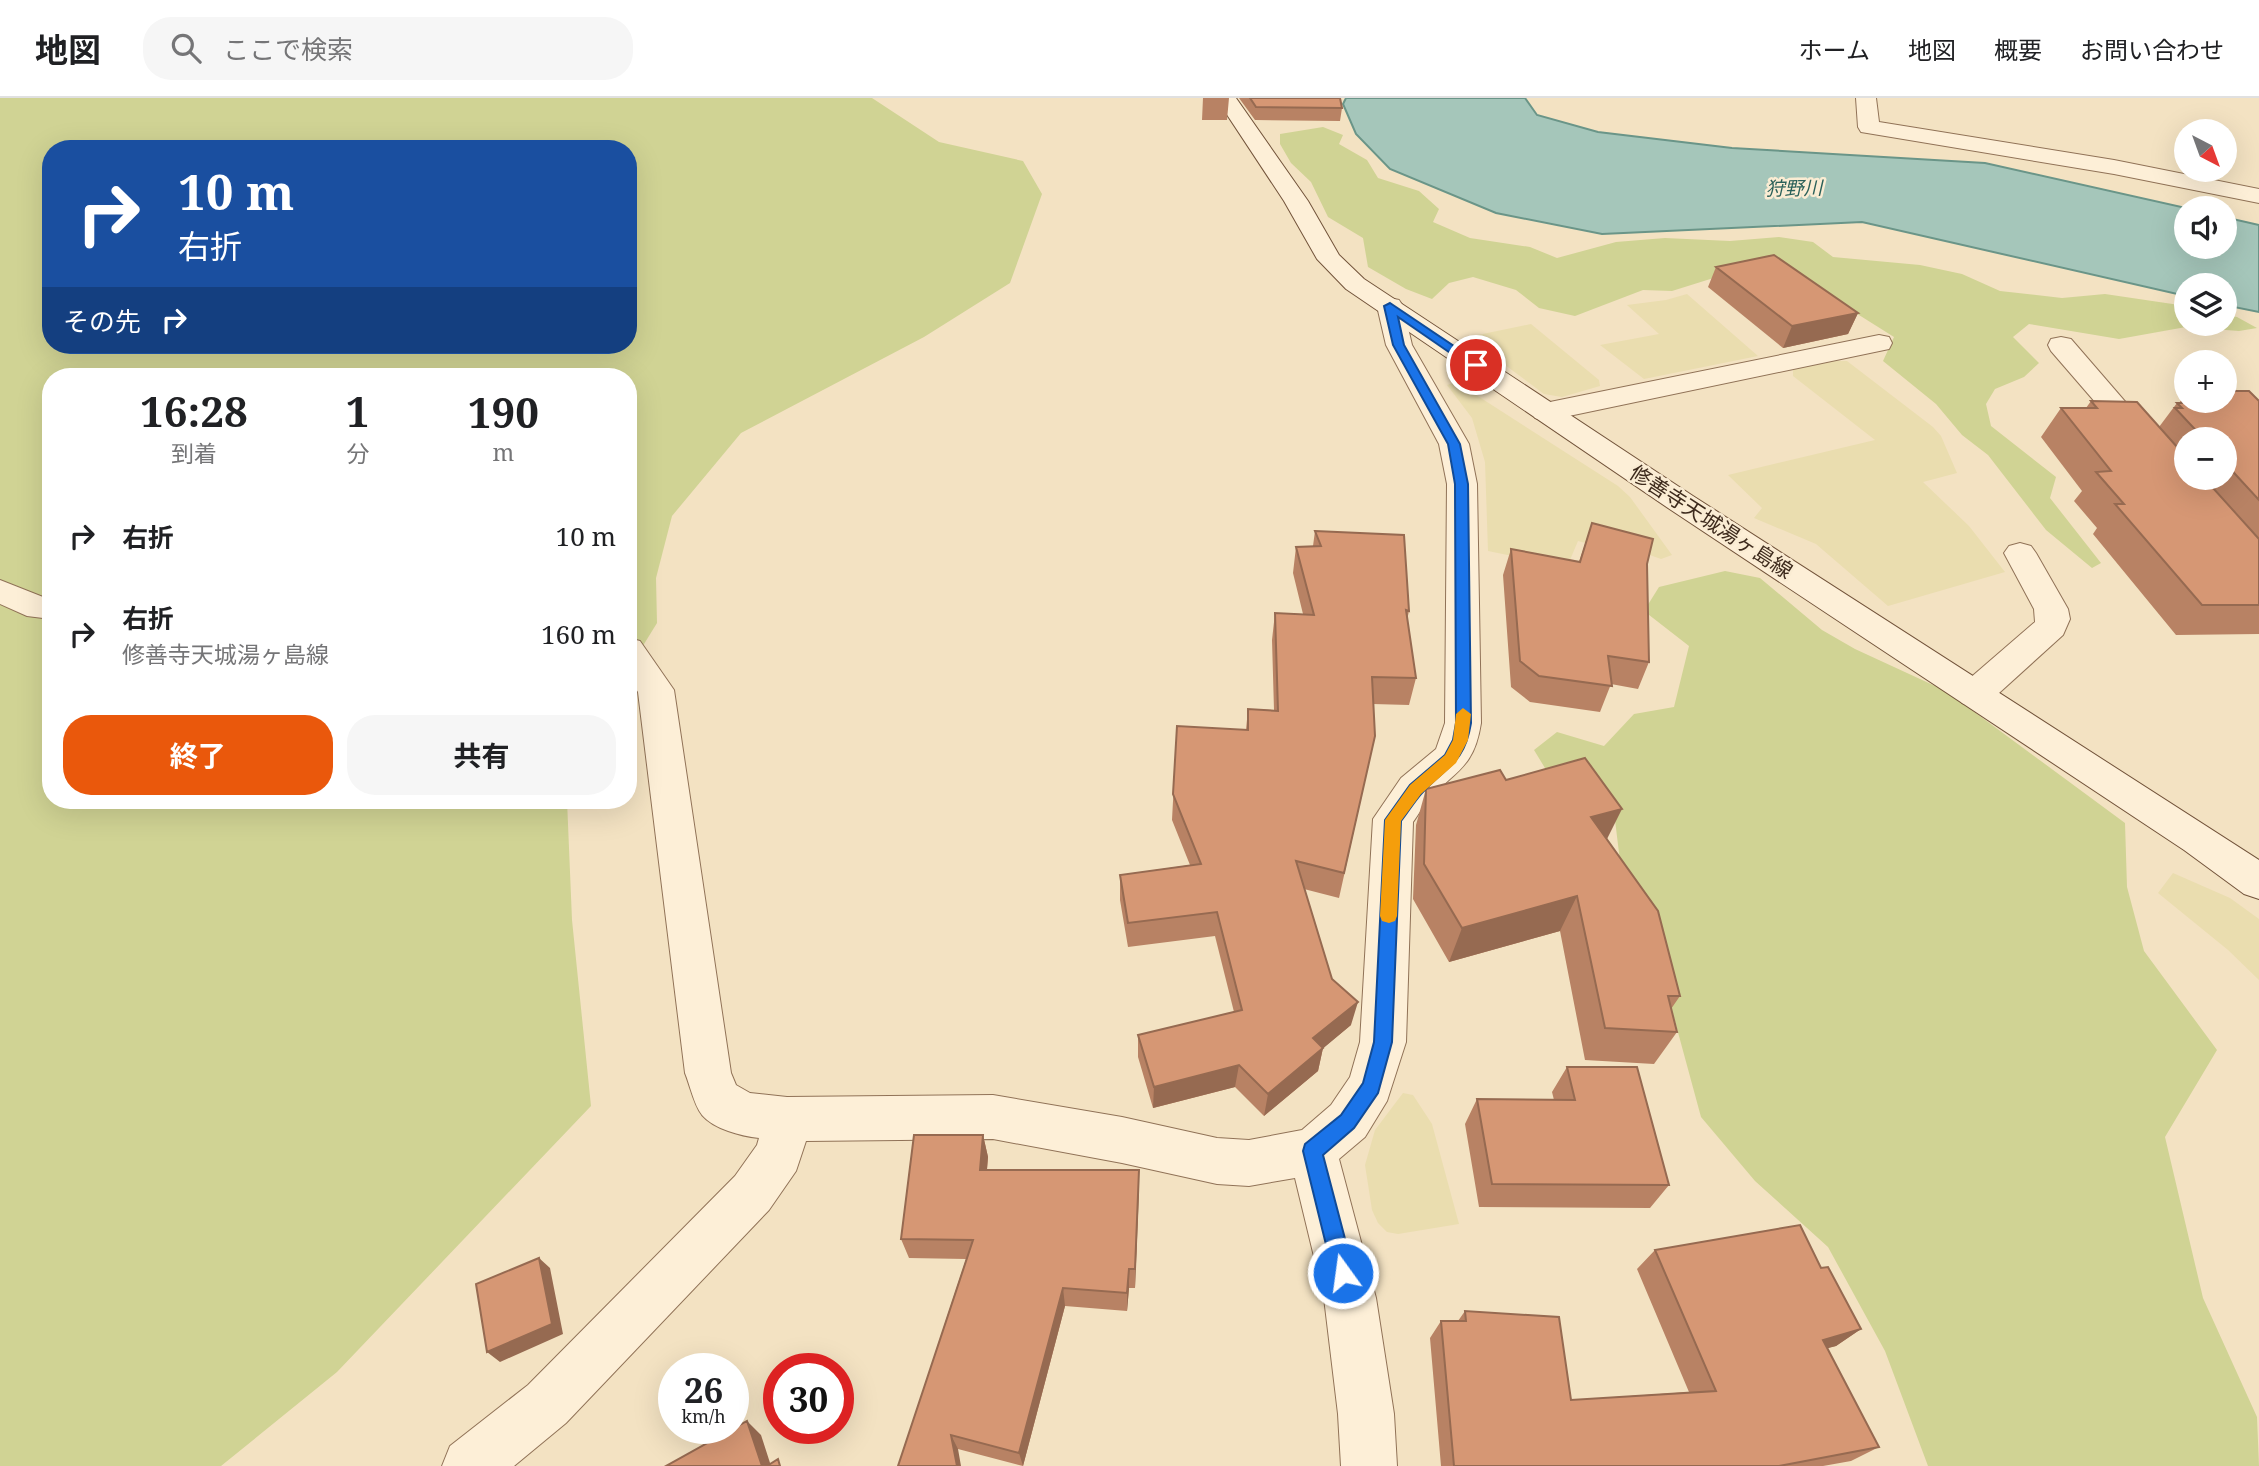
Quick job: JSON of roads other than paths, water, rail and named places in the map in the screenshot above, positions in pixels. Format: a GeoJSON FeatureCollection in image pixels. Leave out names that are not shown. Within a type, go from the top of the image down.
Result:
{"type":"FeatureCollection","features":[{"type":"Feature","properties":{"kind":"street","name":"修善寺天城湯ヶ島線"},"geometry":{"type":"LineString","coordinates":[[1226,98],[1296,201],[1329,259],[1355,284],[2259,882]]}},
{"type":"Feature","properties":{"kind":"street"},"geometry":{"type":"LineString","coordinates":[[1866,98],[1869,127],[2115,167],[2259,196]]}},
{"type":"Feature","properties":{"kind":"street"},"geometry":{"type":"LineString","coordinates":[[637,663],[656,690],[708,1073],[719,1100],[743,1114],[787,1119],[993,1117],[1122,1140],[1217,1161],[1250,1163],[1312,1151],[1348,1121],[1371,1086],[1383,1042],[1393,820],[1415,789],[1450,759],[1460,740],[1463,723],[1462,484],[1454,444],[1399,345],[1390,306]]}},
{"type":"Feature","properties":{"kind":"street"},"geometry":{"type":"LineString","coordinates":[[1545,412],[1879,343]]}},
{"type":"Feature","properties":{"kind":"street"},"geometry":{"type":"LineString","coordinates":[[2061,345],[2160,459]]}},
{"type":"Feature","properties":{"kind":"street"},"geometry":{"type":"LineString","coordinates":[[1975,694],[2051,627],[2051,609],[2020,553]]}},
{"type":"Feature","properties":{"kind":"street"},"geometry":{"type":"LineString","coordinates":[[0,591],[42,608]]}},
{"type":"Feature","properties":{"kind":"street"},"geometry":{"type":"LineString","coordinates":[[470,1466],[547,1404],[752,1193],[779,1155],[787,1119]]}},
{"type":"Feature","properties":{"kind":"street"},"geometry":{"type":"LineString","coordinates":[[1312,1151],[1350,1298],[1366,1414],[1369,1466]]}},
{"type":"Feature","properties":{"kind":"water","name":"狩野川"},"geometry":{"type":"Polygon","coordinates":[[[1346,98],[1525,98],[1537,115],[1598,132],[1732,148],[1985,163],[2174,205],[2174,259],[2237,259],[2237,220],[2259,225],[2259,312],[2237,308],[2237,273],[2174,273],[2174,293],[1862,222],[1602,234],[1496,213],[1390,169],[1356,134],[1343,104],[1346,98]]]}}]}
